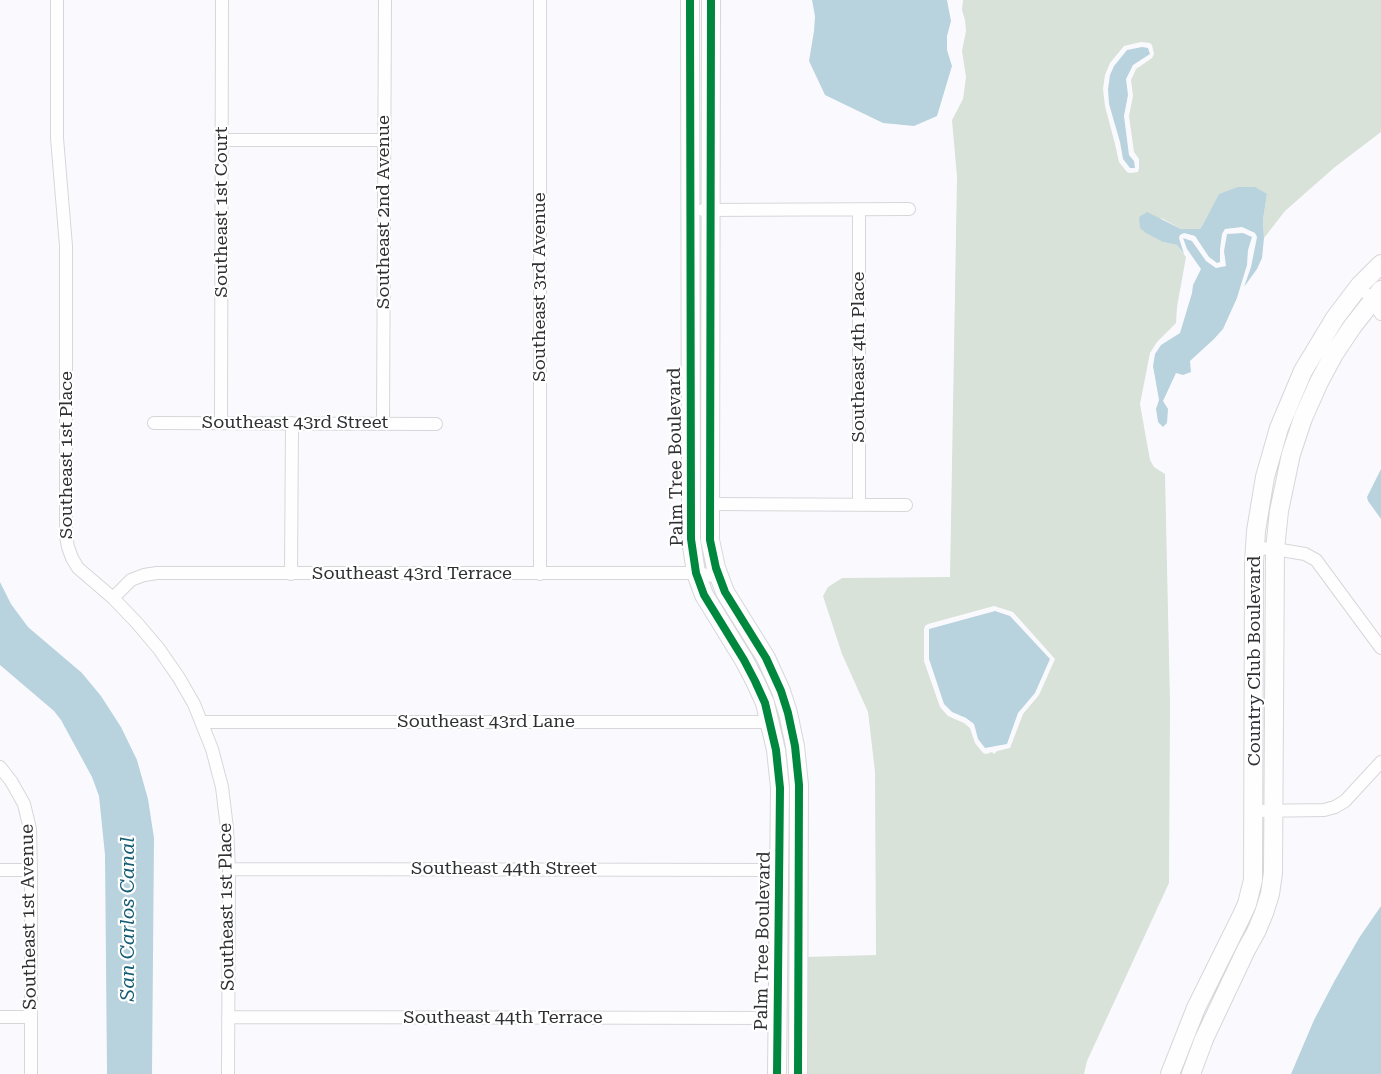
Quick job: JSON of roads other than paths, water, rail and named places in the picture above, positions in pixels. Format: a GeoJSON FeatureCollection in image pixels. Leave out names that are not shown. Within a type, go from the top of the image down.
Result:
{"type":"FeatureCollection","features":[{"type":"Feature","properties":{"kind":"street","name":"Southeast 1st Place"},"geometry":{"type":"LineString","coordinates":[[57,0],[57,138],[66,246],[66,536],[72,558],[78,568],[112,598],[159,649],[185,687],[212,749],[222,787],[227,828],[229,869],[228,1074]]}},
{"type":"Feature","properties":{"kind":"street","name":"Southeast 1st Court"},"geometry":{"type":"LineString","coordinates":[[221,423],[222,0]]}},
{"type":"Feature","properties":{"kind":"street","name":"Southeast 2nd Avenue"},"geometry":{"type":"LineString","coordinates":[[383,424],[385,0]]}},
{"type":"Feature","properties":{"kind":"street","name":"Southeast 3rd Avenue"},"geometry":{"type":"LineString","coordinates":[[540,0],[540,573]]}},
{"type":"Feature","properties":{"kind":"street","name":"Palm Tree Boulevard"},"geometry":{"type":"LineString","coordinates":[[690,0],[691,539],[696,573],[704,595],[744,660],[765,703],[777,759],[780,788],[777,1074]]}},
{"type":"Feature","properties":{"kind":"street","name":"Palm Tree Boulevard"},"geometry":{"type":"LineString","coordinates":[[711,0],[710,540],[719,578],[731,604],[766,658],[781,691],[795,746],[799,777],[798,1074]]}},
{"type":"Feature","properties":{"kind":"street"},"geometry":{"type":"LineString","coordinates":[[222,140],[385,141]]}},
{"type":"Feature","properties":{"kind":"street"},"geometry":{"type":"LineString","coordinates":[[690,210],[909,209]]}},
{"type":"Feature","properties":{"kind":"street","name":"Southeast 4th Place"},"geometry":{"type":"LineString","coordinates":[[859,210],[859,504]]}},
{"type":"Feature","properties":{"kind":"street","name":"Country Club Boulevard"},"geometry":{"type":"LineString","coordinates":[[1170,1074],[1196,1008],[1247,904],[1253,880],[1255,548],[1265,477],[1286,409],[1303,371],[1324,335],[1360,285],[1381,264]]}},
{"type":"Feature","properties":{"kind":"street"},"geometry":{"type":"LineString","coordinates":[[1360,285],[1378,301]]}},
{"type":"Feature","properties":{"kind":"street","name":"Country Club Boulevard"},"geometry":{"type":"LineString","coordinates":[[1191,1074],[1204,1039],[1264,913],[1274,873],[1275,549],[1282,492],[1291,454],[1303,417],[1334,354],[1352,327],[1378,301]]}},
{"type":"Feature","properties":{"kind":"street","name":"Southeast 43rd Street"},"geometry":{"type":"LineString","coordinates":[[154,423],[436,424]]}},
{"type":"Feature","properties":{"kind":"street"},"geometry":{"type":"LineString","coordinates":[[291,573],[292,423]]}},
{"type":"Feature","properties":{"kind":"street"},"geometry":{"type":"LineString","coordinates":[[690,503],[906,505]]}},
{"type":"Feature","properties":{"kind":"street"},"geometry":{"type":"LineString","coordinates":[[1255,548],[1305,554],[1316,560],[1381,648]]}},
{"type":"Feature","properties":{"kind":"street","name":"Southeast 43rd Terrace"},"geometry":{"type":"LineString","coordinates":[[112,598],[131,580],[157,573],[696,573],[719,578]]}},
{"type":"Feature","properties":{"kind":"street"},"geometry":{"type":"LineString","coordinates":[[770,722],[789,716]]}},
{"type":"Feature","properties":{"kind":"street","name":"Southeast 43rd Lane"},"geometry":{"type":"LineString","coordinates":[[202,722],[770,722]]}},
{"type":"Feature","properties":{"kind":"street"},"geometry":{"type":"LineString","coordinates":[[1254,811],[1324,810],[1335,807],[1345,801],[1381,762]]}},
{"type":"Feature","properties":{"kind":"street","name":"Southeast 1st Avenue"},"geometry":{"type":"LineString","coordinates":[[0,767],[18,792],[28,816],[30,828],[31,1074]]}},
{"type":"Feature","properties":{"kind":"street","name":"Southeast 44th Street"},"geometry":{"type":"LineString","coordinates":[[229,869],[779,870]]}},
{"type":"Feature","properties":{"kind":"street"},"geometry":{"type":"LineString","coordinates":[[0,870],[31,870]]}},
{"type":"Feature","properties":{"kind":"street"},"geometry":{"type":"LineString","coordinates":[[779,870],[799,870]]}},
{"type":"Feature","properties":{"kind":"street"},"geometry":{"type":"LineString","coordinates":[[0,1017],[31,1017]]}},
{"type":"Feature","properties":{"kind":"street","name":"Southeast 44th Terrace"},"geometry":{"type":"LineString","coordinates":[[228,1017],[777,1018]]}},
{"type":"Feature","properties":{"kind":"street"},"geometry":{"type":"LineString","coordinates":[[777,1018],[798,1018]]}},
{"type":"Feature","properties":{"kind":"water"},"geometry":{"type":"Polygon","coordinates":[[[812,0],[947,0],[951,21],[947,36],[947,50],[952,66],[937,116],[914,126],[883,123],[825,95],[809,61],[815,16],[812,0]]]}},
{"type":"Feature","properties":{"kind":"water"},"geometry":{"type":"Polygon","coordinates":[[[1148,48],[1150,54],[1133,65],[1126,79],[1128,95],[1124,116],[1129,155],[1134,161],[1135,168],[1130,168],[1123,159],[1109,104],[1108,89],[1114,66],[1127,50],[1148,48]]]}},
{"type":"Feature","properties":{"kind":"water"},"geometry":{"type":"Polygon","coordinates":[[[1238,187],[1255,187],[1267,194],[1263,220],[1262,258],[1244,287],[1251,267],[1257,237],[1255,233],[1242,227],[1225,229],[1222,234],[1220,262],[1217,263],[1209,257],[1195,236],[1184,233],[1180,235],[1184,254],[1177,245],[1163,242],[1140,228],[1139,217],[1147,212],[1181,229],[1200,229],[1219,194],[1238,187]]]}},
{"type":"Feature","properties":{"kind":"water"},"geometry":{"type":"Polygon","coordinates":[[[1243,233],[1252,237],[1247,265],[1237,298],[1223,329],[1190,361],[1191,372],[1183,375],[1176,373],[1163,401],[1168,409],[1167,423],[1163,427],[1158,422],[1156,409],[1159,400],[1153,366],[1155,354],[1161,345],[1180,333],[1193,285],[1201,269],[1187,249],[1183,238],[1192,241],[1206,261],[1216,268],[1226,266],[1224,251],[1227,234],[1243,233]]]}},
{"type":"Feature","properties":{"kind":"water"},"geometry":{"type":"Polygon","coordinates":[[[1381,469],[1381,519],[1367,497],[1381,469]]]}},
{"type":"Feature","properties":{"kind":"water","name":"San Carlos Canal"},"geometry":{"type":"Polygon","coordinates":[[[0,582],[11,604],[28,627],[82,673],[101,696],[121,727],[137,760],[148,799],[154,838],[152,1074],[107,1074],[105,855],[99,796],[92,777],[61,720],[54,711],[0,665],[0,582]]]}},
{"type":"Feature","properties":{"kind":"water"},"geometry":{"type":"Polygon","coordinates":[[[995,611],[1010,616],[1050,659],[1035,693],[1018,713],[1007,744],[985,748],[978,739],[974,724],[952,712],[944,704],[929,659],[929,629],[995,611]]]}},
{"type":"Feature","properties":{"kind":"water"},"geometry":{"type":"Polygon","coordinates":[[[1381,906],[1381,1074],[1291,1074],[1314,1020],[1335,980],[1381,906]]]}}]}
